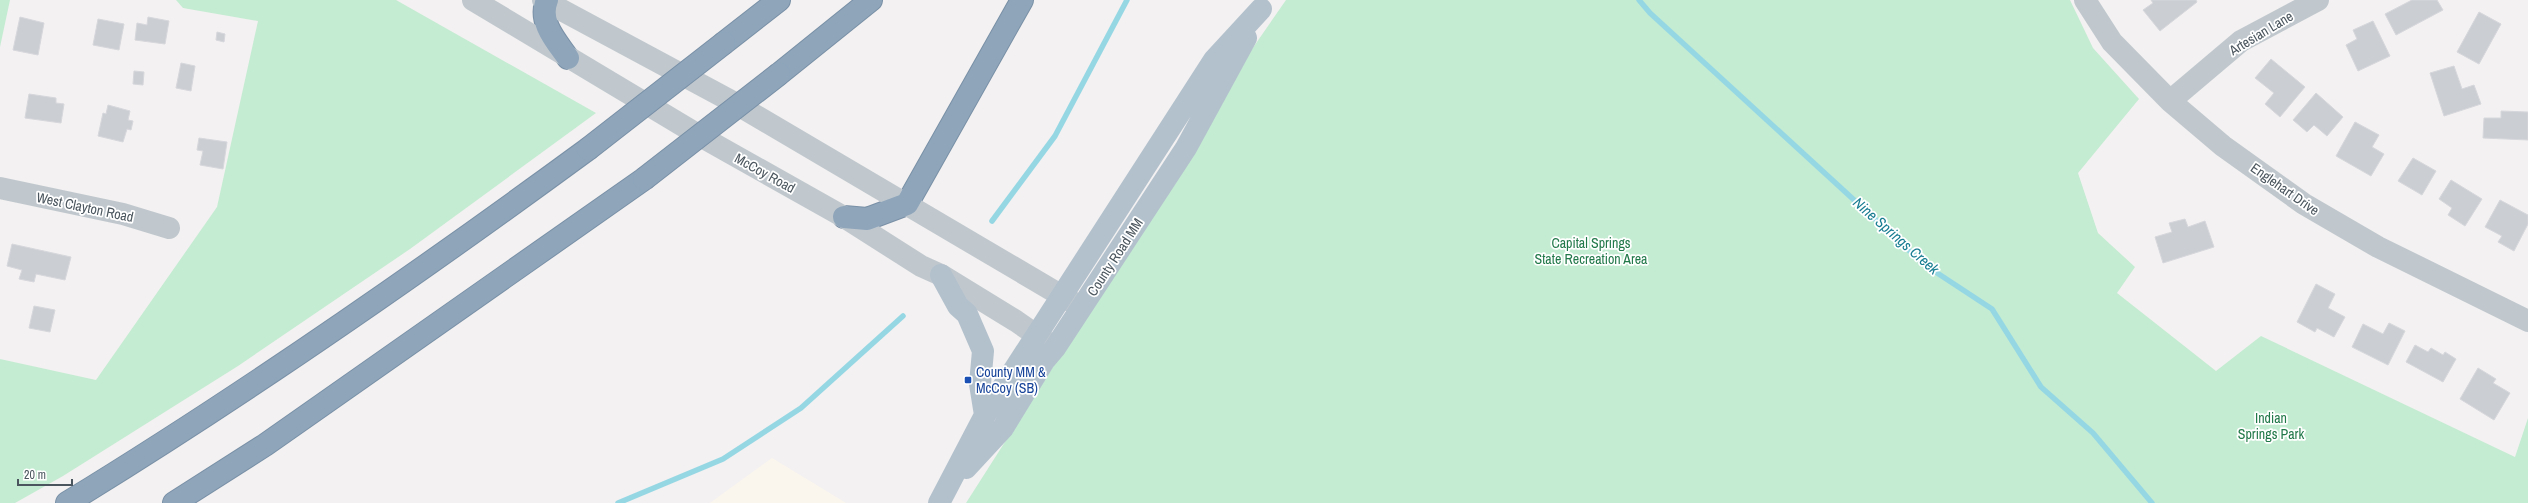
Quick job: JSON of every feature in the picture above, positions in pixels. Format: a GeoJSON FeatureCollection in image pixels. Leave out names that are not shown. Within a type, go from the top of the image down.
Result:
{"type":"FeatureCollection","features":[{"type":"Feature","properties":{"kind":"highway"},"geometry":{"type":"LineString","coordinates":[[67,503],[275,370],[362,311],[588,149],[779,0]]}},
{"type":"Feature","properties":{"kind":"highway"},"geometry":{"type":"LineString","coordinates":[[174,503],[265,446],[644,179],[779,74],[870,0]]}},
{"type":"Feature","properties":{"kind":"highway"},"geometry":{"type":"LineString","coordinates":[[844,217],[867,219],[907,204],[1022,0]]}},
{"type":"Feature","properties":{"kind":"highway"},"geometry":{"type":"LineString","coordinates":[[545,1],[544,14],[548,30],[568,58]]}},
{"type":"Feature","properties":{"kind":"main road","name":"County Road MM"},"geometry":{"type":"LineString","coordinates":[[943,496],[985,415],[1036,333],[1064,295],[1214,60],[1264,4]]}},
{"type":"Feature","properties":{"kind":"main road","name":"County Road MM"},"geometry":{"type":"LineString","coordinates":[[943,496],[1003,428],[1044,361],[1055,348],[1186,148],[1264,4]]}},
{"type":"Feature","properties":{"kind":"main road"},"geometry":{"type":"LineString","coordinates":[[941,275],[958,306],[967,314],[983,350],[980,384],[985,415]]}},
{"type":"Feature","properties":{"kind":"street","name":"McCoy Road"},"geometry":{"type":"LineString","coordinates":[[473,0],[700,136],[844,217],[921,266],[941,275],[1036,333],[1055,348]]}},
{"type":"Feature","properties":{"kind":"street","name":"Englehart Drive"},"geometry":{"type":"LineString","coordinates":[[2085,0],[2112,42],[2170,101],[2224,146],[2304,204],[2378,247],[2528,321]]}},
{"type":"Feature","properties":{"kind":"street","name":"Artesian Lane"},"geometry":{"type":"LineString","coordinates":[[2170,101],[2241,41],[2318,0]]}},
{"type":"Feature","properties":{"kind":"street"},"geometry":{"type":"LineString","coordinates":[[545,1],[731,101],[1064,295],[1081,308]]}},
{"type":"Feature","properties":{"kind":"street","name":"West Clayton Road"},"geometry":{"type":"LineString","coordinates":[[0,188],[123,214],[170,228]]}},
{"type":"Feature","properties":{"kind":"shaded area"},"geometry":{"type":"Polygon","coordinates":[[[772,458],[846,503],[710,503],[772,458]]]}},
{"type":"Feature","properties":{"kind":"green space"},"geometry":{"type":"Polygon","coordinates":[[[0,0],[10,0],[0,47],[0,0]]]}},
{"type":"Feature","properties":{"kind":"green space"},"geometry":{"type":"Polygon","coordinates":[[[176,0],[396,0],[596,113],[410,249],[238,366],[63,476],[15,503],[0,503],[0,359],[96,380],[217,207],[258,21],[183,8],[176,0]]]}},
{"type":"Feature","properties":{"kind":"green space","name":"Capital Springs State Recreation Area"},"geometry":{"type":"Polygon","coordinates":[[[1286,0],[2070,0],[2093,48],[2139,99],[2078,173],[2098,233],[2135,267],[2117,293],[2216,371],[2261,336],[2515,457],[2528,418],[2528,503],[966,503],[1137,235],[1234,75],[1286,0]]]}},
{"type":"Feature","properties":{"kind":"building"},"geometry":{"type":"Polygon","coordinates":[[[2151,0],[2196,0],[2197,2],[2160,31],[2143,10],[2153,3],[2151,0]]]}},
{"type":"Feature","properties":{"kind":"building"},"geometry":{"type":"Polygon","coordinates":[[[2412,0],[2437,0],[2443,10],[2396,35],[2385,14],[2412,0]]]}},
{"type":"Feature","properties":{"kind":"building"},"geometry":{"type":"Polygon","coordinates":[[[2479,12],[2501,24],[2479,64],[2457,52],[2479,12]]]}},
{"type":"Feature","properties":{"kind":"building"},"geometry":{"type":"Polygon","coordinates":[[[20,17],[44,23],[38,55],[13,50],[20,17]]]}},
{"type":"Feature","properties":{"kind":"building"},"geometry":{"type":"Polygon","coordinates":[[[148,17],[169,21],[165,44],[135,40],[137,23],[147,25],[148,17]]]}},
{"type":"Feature","properties":{"kind":"building"},"geometry":{"type":"Polygon","coordinates":[[[98,19],[124,24],[119,50],[93,45],[98,19]]]}},
{"type":"Feature","properties":{"kind":"building"},"geometry":{"type":"Polygon","coordinates":[[[2373,21],[2390,56],[2358,71],[2346,45],[2357,39],[2353,30],[2373,21]]]}},
{"type":"Feature","properties":{"kind":"building"},"geometry":{"type":"Polygon","coordinates":[[[217,32],[225,34],[224,42],[216,40],[217,32]]]}},
{"type":"Feature","properties":{"kind":"building"},"geometry":{"type":"Polygon","coordinates":[[[2271,59],[2305,87],[2280,117],[2265,104],[2274,93],[2255,78],[2271,59]]]}},
{"type":"Feature","properties":{"kind":"building"},"geometry":{"type":"Polygon","coordinates":[[[181,63],[195,66],[191,91],[176,88],[181,63]]]}},
{"type":"Feature","properties":{"kind":"building"},"geometry":{"type":"Polygon","coordinates":[[[2454,66],[2462,89],[2474,85],[2481,104],[2444,116],[2430,73],[2454,66]]]}},
{"type":"Feature","properties":{"kind":"building"},"geometry":{"type":"Polygon","coordinates":[[[134,71],[144,72],[143,85],[133,84],[134,71]]]}},
{"type":"Feature","properties":{"kind":"building"},"geometry":{"type":"Polygon","coordinates":[[[2316,93],[2343,117],[2327,136],[2314,125],[2307,132],[2293,120],[2316,93]]]}},
{"type":"Feature","properties":{"kind":"building"},"geometry":{"type":"Polygon","coordinates":[[[29,94],[56,98],[56,103],[64,104],[61,123],[25,118],[29,94]]]}},
{"type":"Feature","properties":{"kind":"building"},"geometry":{"type":"Polygon","coordinates":[[[108,105],[130,111],[128,120],[133,121],[131,130],[127,129],[123,142],[98,136],[103,113],[106,114],[108,105]]]}},
{"type":"Feature","properties":{"kind":"building"},"geometry":{"type":"Polygon","coordinates":[[[2501,111],[2528,112],[2528,140],[2483,138],[2484,118],[2501,118],[2501,111]]]}},
{"type":"Feature","properties":{"kind":"building"},"geometry":{"type":"Polygon","coordinates":[[[2355,122],[2379,135],[2372,147],[2384,154],[2371,176],[2336,156],[2355,122]]]}},
{"type":"Feature","properties":{"kind":"building"},"geometry":{"type":"Polygon","coordinates":[[[199,138],[227,142],[223,169],[200,165],[203,151],[197,150],[199,138]]]}},
{"type":"Feature","properties":{"kind":"building"},"geometry":{"type":"Polygon","coordinates":[[[2413,158],[2436,171],[2422,195],[2398,181],[2413,158]]]}},
{"type":"Feature","properties":{"kind":"building"},"geometry":{"type":"Polygon","coordinates":[[[2451,180],[2482,199],[2465,226],[2448,215],[2452,208],[2439,199],[2451,180]]]}},
{"type":"Feature","properties":{"kind":"building"},"geometry":{"type":"Polygon","coordinates":[[[2500,200],[2528,215],[2528,224],[2514,251],[2498,242],[2502,236],[2485,227],[2500,200]]]}},
{"type":"Feature","properties":{"kind":"building"},"geometry":{"type":"Polygon","coordinates":[[[2185,219],[2188,227],[2205,221],[2214,247],[2163,263],[2155,237],[2172,232],[2169,223],[2185,219]]]}},
{"type":"Feature","properties":{"kind":"building"},"geometry":{"type":"Polygon","coordinates":[[[12,244],[71,257],[65,280],[36,274],[34,282],[19,279],[22,270],[7,266],[12,244]]]}},
{"type":"Feature","properties":{"kind":"building"},"geometry":{"type":"Polygon","coordinates":[[[2316,284],[2335,294],[2328,308],[2345,317],[2334,337],[2317,328],[2315,332],[2297,322],[2316,284]]]}},
{"type":"Feature","properties":{"kind":"building"},"geometry":{"type":"Polygon","coordinates":[[[34,306],[55,310],[50,332],[29,328],[34,306]]]}},
{"type":"Feature","properties":{"kind":"building"},"geometry":{"type":"Polygon","coordinates":[[[2389,323],[2405,331],[2388,365],[2352,347],[2363,324],[2383,334],[2389,323]]]}},
{"type":"Feature","properties":{"kind":"building"},"geometry":{"type":"Polygon","coordinates":[[[2415,345],[2428,352],[2431,348],[2443,355],[2445,352],[2456,359],[2443,382],[2406,362],[2415,345]]]}},
{"type":"Feature","properties":{"kind":"building"},"geometry":{"type":"Polygon","coordinates":[[[2478,368],[2496,379],[2493,383],[2510,393],[2494,420],[2460,399],[2478,368]]]}},
{"type":"Feature","properties":{"kind":"waterway"},"geometry":{"type":"LineString","coordinates":[[992,221],[1055,136],[1127,0]]}},
{"type":"Feature","properties":{"kind":"waterway","name":"Nine Springs Creek"},"geometry":{"type":"LineString","coordinates":[[1639,0],[1650,13],[1925,265],[1992,309],[2041,387],[2093,433],[2152,503]]}},
{"type":"Feature","properties":{"kind":"waterway"},"geometry":{"type":"LineString","coordinates":[[618,503],[723,459],[801,408],[903,316]]}},
{"type":"Feature","properties":{"kind":"place","name":"County MM & McCoy (SB)"},"geometry":{"type":"Point","coordinates":[968,380]}},
{"type":"Feature","properties":{"kind":"park label","name":"Indian Springs Park"},"geometry":{"type":"Point","coordinates":[2271,426]}}]}
